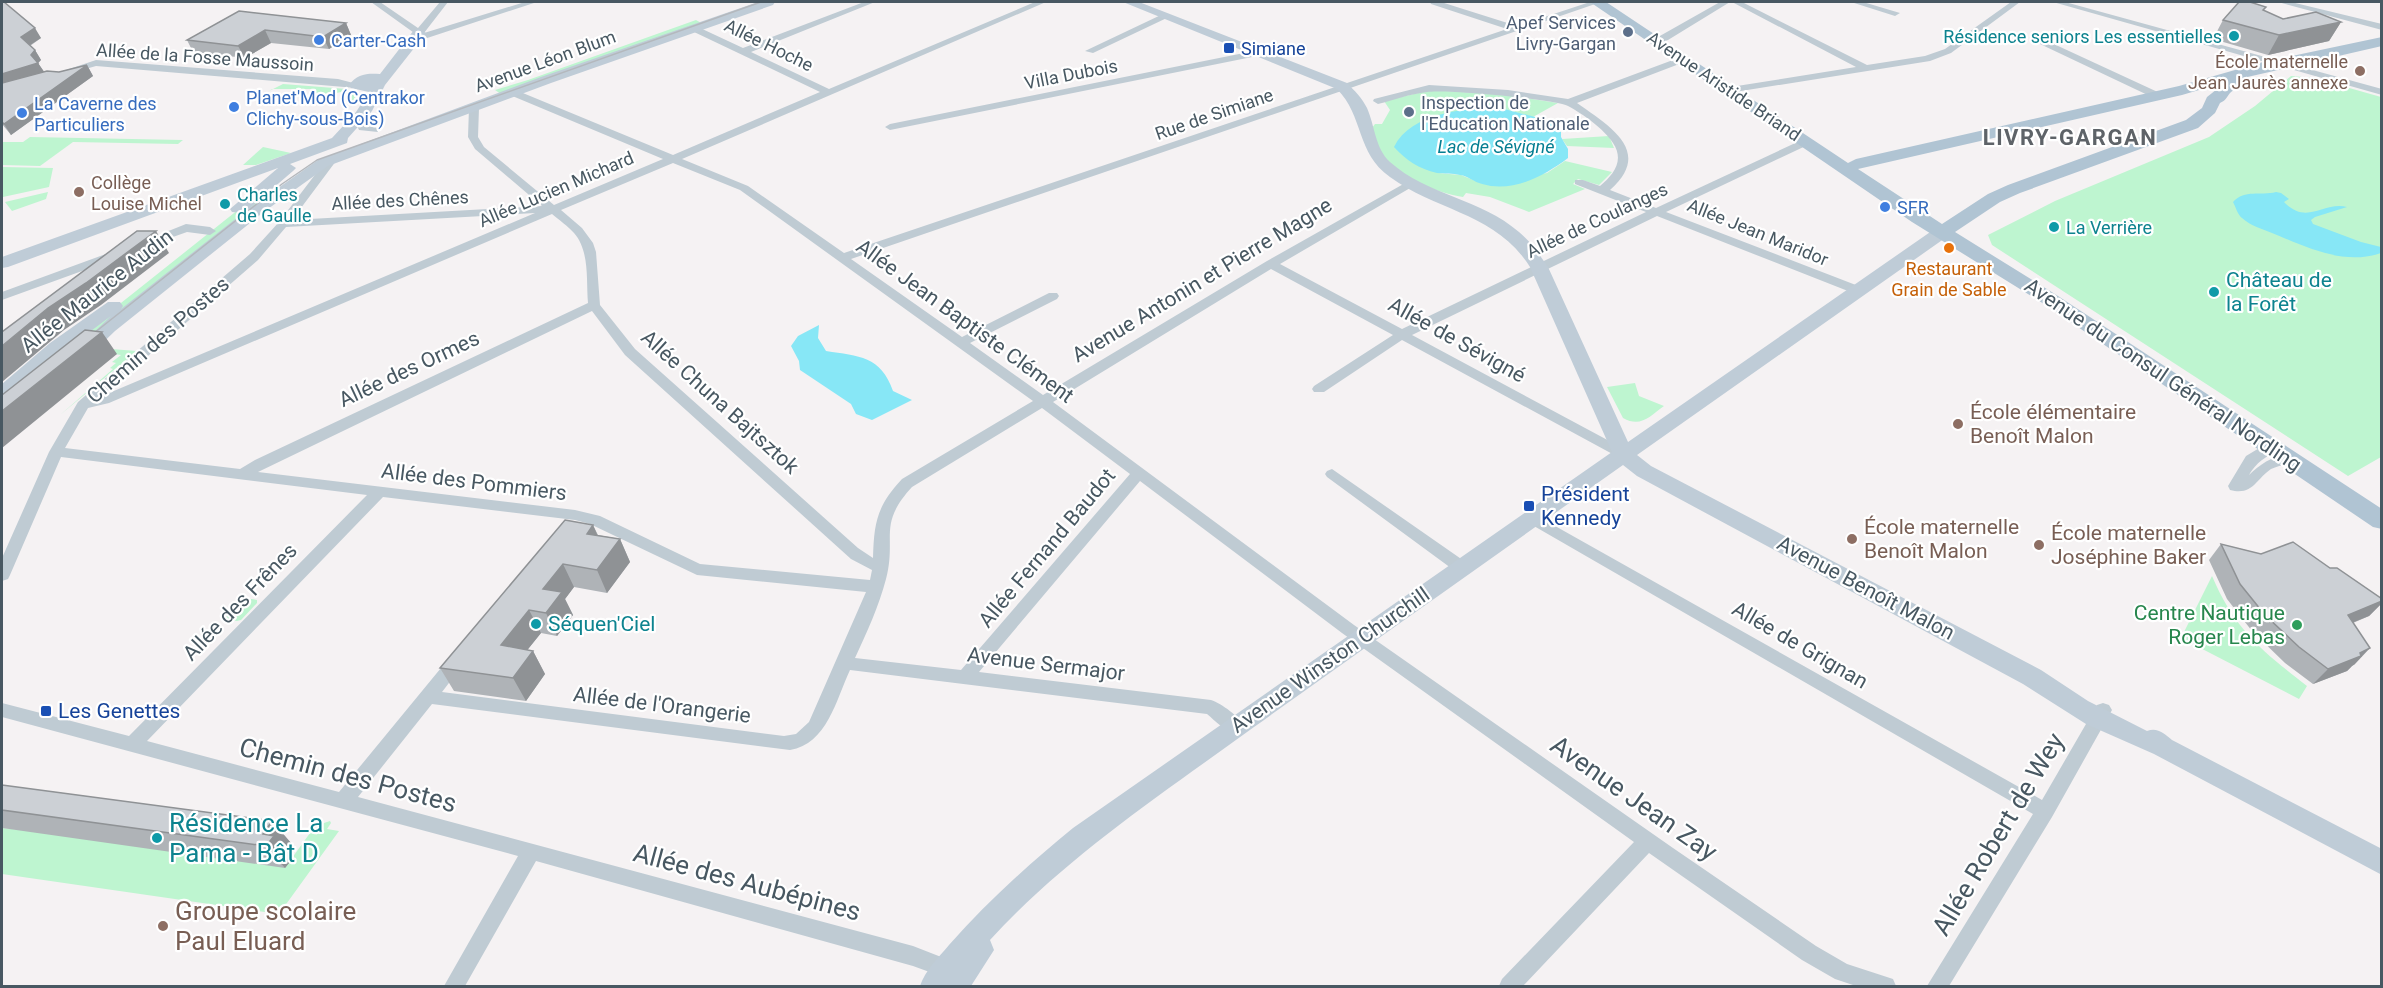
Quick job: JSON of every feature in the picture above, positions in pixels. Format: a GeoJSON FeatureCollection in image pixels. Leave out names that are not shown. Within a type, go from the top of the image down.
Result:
{"type":"FeatureCollection","features":[{"type":"Feature","properties":{"kind":"main road","name":"Avenue Léon Blum"},"geometry":{"type":"LineString","coordinates":[[338,151],[374,130],[746,2]]}},
{"type":"Feature","properties":{"kind":"main road","name":"Avenue Léon Blum"},"geometry":{"type":"LineString","coordinates":[[338,151],[474,108],[769,2]]}},
{"type":"Feature","properties":{"kind":"main road"},"geometry":{"type":"LineString","coordinates":[[1129,2],[1342,86],[1360,106],[1370,146],[1378,161],[1411,184],[1492,220],[1524,243],[1539,267],[1623,454]]}},
{"type":"Feature","properties":{"kind":"main road","name":"Avenue Aristide Briand"},"geometry":{"type":"LineString","coordinates":[[1597,2],[1741,88],[1946,229]]}},
{"type":"Feature","properties":{"kind":"main road","name":"Avenue Aristide Briand"},"geometry":{"type":"LineString","coordinates":[[1610,2],[1684,59],[1808,141],[1853,167],[1870,184],[1946,229]]}},
{"type":"Feature","properties":{"kind":"main road","name":"Chemin des Postes"},"geometry":{"type":"LineString","coordinates":[[338,151],[358,117],[370,85],[395,67],[417,36]]}},
{"type":"Feature","properties":{"kind":"main road"},"geometry":{"type":"LineString","coordinates":[[1853,167],[2286,66],[2382,41]]}},
{"type":"Feature","properties":{"kind":"main road"},"geometry":{"type":"LineString","coordinates":[[2213,100],[2220,97],[2226,88],[2286,66],[2382,48]]}},
{"type":"Feature","properties":{"kind":"main road"},"geometry":{"type":"LineString","coordinates":[[2182,90],[2201,92],[2213,100]]}},
{"type":"Feature","properties":{"kind":"main road"},"geometry":{"type":"LineString","coordinates":[[1946,229],[1994,198],[2014,189],[2192,124],[2210,110],[2213,100]]}},
{"type":"Feature","properties":{"kind":"main road"},"geometry":{"type":"LineString","coordinates":[[2,263],[303,155],[338,151]]}},
{"type":"Feature","properties":{"kind":"main road","name":"Allée Maurice Audin"},"geometry":{"type":"LineString","coordinates":[[2,412],[84,350],[109,327],[259,208],[338,151]]}},
{"type":"Feature","properties":{"kind":"main road","name":"Allée Maurice Audin"},"geometry":{"type":"LineString","coordinates":[[2,394],[57,347],[210,231],[303,155]]}},
{"type":"Feature","properties":{"kind":"main road"},"geometry":{"type":"LineString","coordinates":[[2,273],[255,182],[292,185]]}},
{"type":"Feature","properties":{"kind":"main road"},"geometry":{"type":"LineString","coordinates":[[225,193],[246,200]]}},
{"type":"Feature","properties":{"kind":"main road","name":"Avenue Winston Churchill"},"geometry":{"type":"LineString","coordinates":[[944,982],[1042,871],[1107,818],[1461,567],[1946,229]]}},
{"type":"Feature","properties":{"kind":"main road","name":"Avenue du Consul Général Nordling"},"geometry":{"type":"LineString","coordinates":[[1946,229],[2382,521]]}},
{"type":"Feature","properties":{"kind":"main road","name":"Avenue du Consul Général Nordling"},"geometry":{"type":"LineString","coordinates":[[1946,229],[2382,508]]}},
{"type":"Feature","properties":{"kind":"main road","name":"Avenue Benoît Malon"},"geometry":{"type":"LineString","coordinates":[[1623,454],[1644,471],[2032,677],[2055,693],[2101,714],[2142,740],[2163,747],[2382,863]]}},
{"type":"Feature","properties":{"kind":"street"},"geometry":{"type":"LineString","coordinates":[[375,2],[417,36],[533,2]]}},
{"type":"Feature","properties":{"kind":"street","name":"Chemin des Postes"},"geometry":{"type":"LineString","coordinates":[[417,36],[444,2]]}},
{"type":"Feature","properties":{"kind":"street"},"geometry":{"type":"LineString","coordinates":[[745,51],[871,2]]}},
{"type":"Feature","properties":{"kind":"street","name":"Allée Lucien Michard"},"geometry":{"type":"LineString","coordinates":[[83,405],[105,400],[1042,2]]}},
{"type":"Feature","properties":{"kind":"street"},"geometry":{"type":"LineString","coordinates":[[1434,2],[1516,29]]}},
{"type":"Feature","properties":{"kind":"street","name":"Rue de Simiane"},"geometry":{"type":"LineString","coordinates":[[842,258],[1331,92],[1342,86],[1597,2]]}},
{"type":"Feature","properties":{"kind":"street"},"geometry":{"type":"LineString","coordinates":[[1660,40],[1726,2]]}},
{"type":"Feature","properties":{"kind":"street"},"geometry":{"type":"LineString","coordinates":[[1736,2],[1865,68]]}},
{"type":"Feature","properties":{"kind":"street"},"geometry":{"type":"LineString","coordinates":[[1855,2],[1895,14]]}},
{"type":"Feature","properties":{"kind":"street"},"geometry":{"type":"LineString","coordinates":[[1741,88],[1927,58],[1948,51],[2016,2]]}},
{"type":"Feature","properties":{"kind":"street"},"geometry":{"type":"LineString","coordinates":[[2056,2],[2382,92]]}},
{"type":"Feature","properties":{"kind":"street"},"geometry":{"type":"LineString","coordinates":[[2084,9],[2093,2]]}},
{"type":"Feature","properties":{"kind":"street"},"geometry":{"type":"LineString","coordinates":[[2282,2],[2382,27]]}},
{"type":"Feature","properties":{"kind":"street"},"geometry":{"type":"LineString","coordinates":[[1090,51],[1166,16]]}},
{"type":"Feature","properties":{"kind":"street","name":"Allée Hoche"},"geometry":{"type":"LineString","coordinates":[[695,28],[827,92]]}},
{"type":"Feature","properties":{"kind":"street"},"geometry":{"type":"LineString","coordinates":[[2043,42],[2158,96]]}},
{"type":"Feature","properties":{"kind":"street"},"geometry":{"type":"LineString","coordinates":[[87,52],[96,63]]}},
{"type":"Feature","properties":{"kind":"street","name":"Villa Dubois"},"geometry":{"type":"LineString","coordinates":[[890,127],[1259,53]]}},
{"type":"Feature","properties":{"kind":"street"},"geometry":{"type":"LineString","coordinates":[[1569,102],[1684,59]]}},
{"type":"Feature","properties":{"kind":"street","name":"Allée de la Fosse Maussoin"},"geometry":{"type":"LineString","coordinates":[[54,75],[96,63],[370,85]]}},
{"type":"Feature","properties":{"kind":"street"},"geometry":{"type":"LineString","coordinates":[[1378,101],[1429,88],[1508,93],[1569,102],[1611,132],[1621,147],[1623,163],[1619,176],[1603,190]]}},
{"type":"Feature","properties":{"kind":"street","name":"Allée Jean Baptiste Clément"},"geometry":{"type":"LineString","coordinates":[[514,93],[744,188],[1044,402],[1360,638]]}},
{"type":"Feature","properties":{"kind":"street"},"geometry":{"type":"LineString","coordinates":[[474,108],[473,138],[480,149],[555,209],[578,230],[587,243],[594,305]]}},
{"type":"Feature","properties":{"kind":"street"},"geometry":{"type":"LineString","coordinates":[[358,117],[363,128],[374,130]]}},
{"type":"Feature","properties":{"kind":"street","name":"Allée de Coulanges"},"geometry":{"type":"LineString","coordinates":[[1319,389],[1403,334],[1539,267],[1808,141]]}},
{"type":"Feature","properties":{"kind":"street","name":"Chemin des Postes"},"geometry":{"type":"LineString","coordinates":[[2,575],[56,452],[83,405],[255,256],[283,224],[338,151]]}},
{"type":"Feature","properties":{"kind":"street","name":"Allée Jean Maridor"},"geometry":{"type":"LineString","coordinates":[[1580,182],[1857,290]]}},
{"type":"Feature","properties":{"kind":"street","name":"Avenue Antonin et Pierre Magne"},"geometry":{"type":"LineString","coordinates":[[844,663],[876,587],[882,518],[896,493],[907,483],[1271,264],[1411,184]]}},
{"type":"Feature","properties":{"kind":"street"},"geometry":{"type":"LineString","coordinates":[[292,185],[312,187]]}},
{"type":"Feature","properties":{"kind":"street","name":"Allée des Chênes"},"geometry":{"type":"LineString","coordinates":[[283,224],[555,209]]}},
{"type":"Feature","properties":{"kind":"street"},"geometry":{"type":"LineString","coordinates":[[2,296],[186,228],[210,231]]}},
{"type":"Feature","properties":{"kind":"street"},"geometry":{"type":"LineString","coordinates":[[140,252],[158,238]]}},
{"type":"Feature","properties":{"kind":"street","name":"Allée de Sévigné"},"geometry":{"type":"LineString","coordinates":[[1271,264],[1623,454]]}},
{"type":"Feature","properties":{"kind":"street"},"geometry":{"type":"LineString","coordinates":[[961,343],[1053,296]]}},
{"type":"Feature","properties":{"kind":"street","name":"Allée des Ormes"},"geometry":{"type":"LineString","coordinates":[[244,474],[260,463],[594,305]]}},
{"type":"Feature","properties":{"kind":"street","name":"Allée Chuna Bajtsztok"},"geometry":{"type":"LineString","coordinates":[[594,305],[630,352],[846,544],[851,552],[867,563],[879,566]]}},
{"type":"Feature","properties":{"kind":"street"},"geometry":{"type":"LineString","coordinates":[[2271,446],[2251,459],[2235,486],[2250,483],[2266,466],[2290,459]]}},
{"type":"Feature","properties":{"kind":"street","name":"Allée des Pommiers"},"geometry":{"type":"LineString","coordinates":[[56,452],[575,516],[595,520],[697,569],[876,587]]}},
{"type":"Feature","properties":{"kind":"street","name":"Allée Fernand Baudot"},"geometry":{"type":"LineString","coordinates":[[965,677],[1138,474]]}},
{"type":"Feature","properties":{"kind":"street"},"geometry":{"type":"LineString","coordinates":[[1332,474],[1461,567]]}},
{"type":"Feature","properties":{"kind":"street","name":"Allée des Frênes"},"geometry":{"type":"LineString","coordinates":[[132,745],[380,491]]}},
{"type":"Feature","properties":{"kind":"street"},"geometry":{"type":"LineString","coordinates":[[560,534],[575,516]]}},
{"type":"Feature","properties":{"kind":"street","name":"Allée de Grignan"},"geometry":{"type":"LineString","coordinates":[[1532,518],[2045,812]]}},
{"type":"Feature","properties":{"kind":"street","name":"Avenue Jean Zay"},"geometry":{"type":"LineString","coordinates":[[1360,638],[1809,953],[1842,972],[1887,987]]}},
{"type":"Feature","properties":{"kind":"street"},"geometry":{"type":"LineString","coordinates":[[343,801],[465,651]]}},
{"type":"Feature","properties":{"kind":"street","name":"Avenue Sermajor"},"geometry":{"type":"LineString","coordinates":[[844,663],[1211,707],[1236,728]]}},
{"type":"Feature","properties":{"kind":"street","name":"Allée de l'Orangerie"},"geometry":{"type":"LineString","coordinates":[[428,697],[795,743],[806,738],[816,726],[844,663]]}},
{"type":"Feature","properties":{"kind":"street","name":"Chemin des Postes"},"geometry":{"type":"LineString","coordinates":[[2,710],[531,850]]}},
{"type":"Feature","properties":{"kind":"street","name":"Allée Robert de Wey"},"geometry":{"type":"LineString","coordinates":[[1938,987],[2045,812],[2101,714]]}},
{"type":"Feature","properties":{"kind":"street"},"geometry":{"type":"LineString","coordinates":[[1509,987],[1648,840]]}},
{"type":"Feature","properties":{"kind":"street"},"geometry":{"type":"LineString","coordinates":[[454,987],[531,850]]}},
{"type":"Feature","properties":{"kind":"street","name":"Allée des Aubépines"},"geometry":{"type":"LineString","coordinates":[[531,850],[913,956],[944,982]]}},
{"type":"Feature","properties":{"kind":"green space"},"geometry":{"type":"Polygon","coordinates":[[[696,20],[703,24],[504,96],[495,90],[528,80],[696,20]]]}},
{"type":"Feature","properties":{"kind":"green space"},"geometry":{"type":"Polygon","coordinates":[[[2291,76],[2314,78],[2381,97],[2381,457],[2348,476],[1992,245],[1988,235],[2055,201],[2209,137],[2255,106],[2291,76]]]}},
{"type":"Feature","properties":{"kind":"green space"},"geometry":{"type":"Polygon","coordinates":[[[283,84],[347,89],[354,92],[357,98],[338,125],[352,105],[341,92],[332,94],[311,93],[313,89],[273,89],[283,84]]]}},
{"type":"Feature","properties":{"kind":"green space"},"geometry":{"type":"Polygon","coordinates":[[[1431,90],[1507,95],[1558,103],[1533,117],[1501,108],[1482,108],[1438,173],[1461,175],[1483,184],[1547,173],[1565,161],[1612,172],[1599,185],[1578,179],[1573,184],[1585,189],[1529,212],[1490,197],[1466,193],[1463,197],[1418,183],[1398,171],[1381,155],[1376,146],[1372,128],[1375,124],[1382,124],[1390,110],[1384,101],[1431,90]]]}},
{"type":"Feature","properties":{"kind":"green space"},"geometry":{"type":"Polygon","coordinates":[[[1609,136],[1614,148],[1567,146],[1562,139],[1609,136]]]}},
{"type":"Feature","properties":{"kind":"green space"},"geometry":{"type":"Polygon","coordinates":[[[30,137],[183,140],[178,144],[73,142],[40,166],[2,165],[2,142],[23,142],[30,137]]]}},
{"type":"Feature","properties":{"kind":"green space"},"geometry":{"type":"Polygon","coordinates":[[[263,147],[291,153],[256,165],[243,165],[263,147]]]}},
{"type":"Feature","properties":{"kind":"green space"},"geometry":{"type":"Polygon","coordinates":[[[2,167],[53,168],[49,187],[3,197],[2,167]]]}},
{"type":"Feature","properties":{"kind":"green space"},"geometry":{"type":"Polygon","coordinates":[[[48,192],[46,199],[12,211],[5,202],[48,192]]]}},
{"type":"Feature","properties":{"kind":"green space"},"geometry":{"type":"Polygon","coordinates":[[[258,194],[274,195],[100,331],[71,341],[87,330],[258,194]]]}},
{"type":"Feature","properties":{"kind":"green space"},"geometry":{"type":"Polygon","coordinates":[[[98,348],[137,351],[60,415],[113,369],[110,368],[116,363],[112,362],[121,355],[100,352],[2,432],[2,426],[98,348]]]}},
{"type":"Feature","properties":{"kind":"green space"},"geometry":{"type":"Polygon","coordinates":[[[1635,383],[1639,396],[1664,406],[1645,420],[1635,422],[1623,418],[1607,387],[1635,383]]]}},
{"type":"Feature","properties":{"kind":"green space"},"geometry":{"type":"Polygon","coordinates":[[[2212,576],[2230,611],[2251,638],[2276,662],[2307,686],[2299,699],[2181,638],[2212,576]]]}},
{"type":"Feature","properties":{"kind":"green space"},"geometry":{"type":"Polygon","coordinates":[[[246,598],[257,600],[257,603],[241,620],[224,619],[246,598]]]}},
{"type":"Feature","properties":{"kind":"green space"},"geometry":{"type":"Polygon","coordinates":[[[330,821],[327,829],[339,831],[279,914],[2,874],[2,828],[292,858],[315,826],[330,821]]]}},
{"type":"Feature","properties":{"kind":"water","name":"Lac de Sévigné"},"geometry":{"type":"Polygon","coordinates":[[[1501,108],[1550,121],[1561,132],[1561,137],[1568,149],[1568,158],[1528,181],[1494,186],[1463,176],[1424,169],[1408,160],[1394,147],[1402,135],[1426,119],[1456,111],[1501,108]]]}},
{"type":"Feature","properties":{"kind":"water"},"geometry":{"type":"Polygon","coordinates":[[[2276,192],[2289,199],[2284,202],[2300,212],[2308,213],[2339,206],[2347,207],[2311,220],[2313,224],[2381,247],[2381,253],[2353,257],[2312,249],[2249,223],[2239,215],[2233,202],[2248,194],[2276,192]]]}},
{"type":"Feature","properties":{"kind":"water"},"geometry":{"type":"Polygon","coordinates":[[[819,325],[818,338],[826,351],[849,354],[875,364],[888,379],[893,391],[912,400],[872,420],[856,414],[851,404],[800,370],[799,361],[791,346],[798,336],[819,325]]]}},
{"type":"Feature","properties":{"kind":"building"},"geometry":{"type":"Polygon","coordinates":[[[2,2],[35,28],[21,37],[35,50],[31,55],[38,63],[2,74],[2,2]]]}},
{"type":"Feature","properties":{"kind":"building"},"geometry":{"type":"Polygon","coordinates":[[[2239,2],[2250,2],[2266,7],[2263,10],[2283,19],[2316,12],[2341,22],[2279,35],[2223,20],[2239,2]]]}},
{"type":"Feature","properties":{"kind":"building"},"geometry":{"type":"Polygon","coordinates":[[[239,11],[346,23],[323,37],[265,30],[238,46],[187,40],[239,11]]]}},
{"type":"Feature","properties":{"kind":"building"},"geometry":{"type":"Polygon","coordinates":[[[87,65],[4,124],[2,122],[2,83],[47,71],[59,72],[87,65]]]}},
{"type":"Feature","properties":{"kind":"building"},"geometry":{"type":"Polygon","coordinates":[[[137,231],[156,231],[48,308],[2,346],[2,332],[137,231]]]}},
{"type":"Feature","properties":{"kind":"building"},"geometry":{"type":"Polygon","coordinates":[[[85,330],[102,332],[2,411],[2,395],[85,330]]]}},
{"type":"Feature","properties":{"kind":"building"},"geometry":{"type":"Polygon","coordinates":[[[565,520],[593,525],[587,534],[620,539],[597,570],[563,564],[543,589],[562,592],[546,613],[529,610],[501,645],[533,651],[513,678],[440,668],[565,520]]]}},
{"type":"Feature","properties":{"kind":"building","name":"Centre Nautique Roger Lebas"},"geometry":{"type":"Polygon","coordinates":[[[2293,542],[2330,568],[2337,568],[2382,599],[2382,601],[2348,615],[2370,648],[2360,653],[2361,656],[2328,669],[2299,647],[2265,615],[2240,584],[2221,544],[2261,554],[2293,542]]]}},
{"type":"Feature","properties":{"kind":"building"},"geometry":{"type":"Polygon","coordinates":[[[2,785],[272,821],[263,834],[274,836],[266,846],[2,810],[2,785]]]}},
{"type":"Feature","properties":{"kind":"tram line"},"geometry":{"type":"LineString","coordinates":[[84,341],[282,184],[317,160],[761,2]]}},
{"type":"Feature","properties":{"kind":"place","name":"Apef Services Livry-Gargan"},"geometry":{"type":"Point","coordinates":[1628,32]}},
{"type":"Feature","properties":{"kind":"place","name":"Résidence seniors Les essentielles"},"geometry":{"type":"Point","coordinates":[2234,36]}},
{"type":"Feature","properties":{"kind":"place","name":"Carter-Cash"},"geometry":{"type":"Point","coordinates":[319,40]}},
{"type":"Feature","properties":{"kind":"place","name":"Simiane"},"geometry":{"type":"Point","coordinates":[1229,48]}},
{"type":"Feature","properties":{"kind":"place","name":"École maternelle Jean Jaurès annexe"},"geometry":{"type":"Point","coordinates":[2360,71]}},
{"type":"Feature","properties":{"kind":"place","name":"Planet'Mod (Centrakor Clichy-sous-Bois)"},"geometry":{"type":"Point","coordinates":[234,107]}},
{"type":"Feature","properties":{"kind":"place","name":"Inspection de l'Education Nationale"},"geometry":{"type":"Point","coordinates":[1409,112]}},
{"type":"Feature","properties":{"kind":"place","name":"La Caverne des Particuliers"},"geometry":{"type":"Point","coordinates":[22,113]}},
{"type":"Feature","properties":{"kind":"place","name":"Collège Louise Michel"},"geometry":{"type":"Point","coordinates":[79,192]}},
{"type":"Feature","properties":{"kind":"place","name":"Charles de Gaulle"},"geometry":{"type":"Point","coordinates":[225,204]}},
{"type":"Feature","properties":{"kind":"place","name":"SFR"},"geometry":{"type":"Point","coordinates":[1885,207]}},
{"type":"Feature","properties":{"kind":"place","name":"La Verrière"},"geometry":{"type":"Point","coordinates":[2054,227]}},
{"type":"Feature","properties":{"kind":"place","name":"Restaurant Grain de Sable"},"geometry":{"type":"Point","coordinates":[1949,248]}},
{"type":"Feature","properties":{"kind":"place","name":"Château de la Forêt"},"geometry":{"type":"Point","coordinates":[2214,292]}},
{"type":"Feature","properties":{"kind":"place","name":"École élémentaire Benoît Malon"},"geometry":{"type":"Point","coordinates":[1958,424]}},
{"type":"Feature","properties":{"kind":"place","name":"Président Kennedy"},"geometry":{"type":"Point","coordinates":[1529,506]}},
{"type":"Feature","properties":{"kind":"place","name":"École maternelle Benoît Malon"},"geometry":{"type":"Point","coordinates":[1852,539]}},
{"type":"Feature","properties":{"kind":"place","name":"École maternelle Joséphine Baker"},"geometry":{"type":"Point","coordinates":[2039,545]}},
{"type":"Feature","properties":{"kind":"place","name":"Séquen'Ciel"},"geometry":{"type":"Point","coordinates":[536,624]}},
{"type":"Feature","properties":{"kind":"place","name":"Centre Nautique Roger Lebas"},"geometry":{"type":"Point","coordinates":[2297,625]}},
{"type":"Feature","properties":{"kind":"place","name":"Les Genettes"},"geometry":{"type":"Point","coordinates":[46,711]}},
{"type":"Feature","properties":{"kind":"place","name":"Résidence La Pama - Bât D"},"geometry":{"type":"Point","coordinates":[157,838]}},
{"type":"Feature","properties":{"kind":"place","name":"Groupe scolaire Paul Eluard"},"geometry":{"type":"Point","coordinates":[163,926]}},
{"type":"Feature","properties":{"kind":"district","name":"LIVRY-GARGAN"},"geometry":{"type":"Point","coordinates":[2070,137]}}]}
